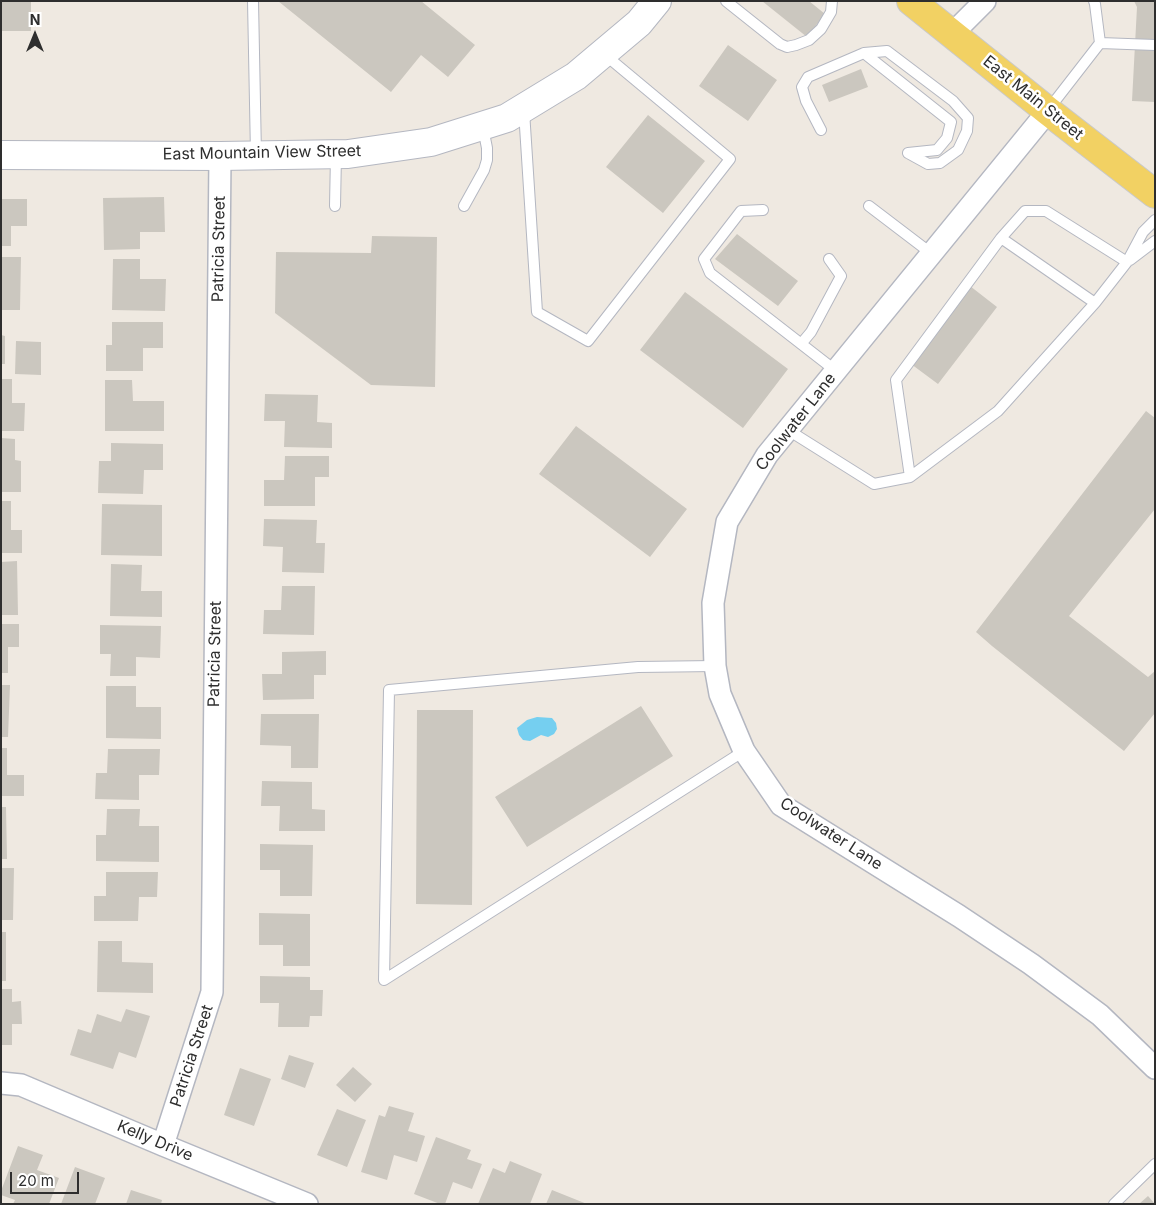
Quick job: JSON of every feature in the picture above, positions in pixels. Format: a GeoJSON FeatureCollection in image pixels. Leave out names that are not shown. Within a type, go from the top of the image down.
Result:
{"type":"FeatureCollection","features":[{"type":"Feature","properties":{"kind":"main road","name":"East Mountain View Street"},"geometry":{"type":"LineString","coordinates":[[1,155],[220,156],[348,154],[431,142],[507,118],[576,76],[639,23],[657,1]]}},
{"type":"Feature","properties":{"kind":"main road","name":"East Main Street"},"geometry":{"type":"LineString","coordinates":[[911,1],[1155,194]]}},
{"type":"Feature","properties":{"kind":"street"},"geometry":{"type":"LineString","coordinates":[[952,34],[985,1]]}},
{"type":"Feature","properties":{"kind":"street","name":"Coolwater Lane"},"geometry":{"type":"LineString","coordinates":[[1048,111],[767,455],[727,522],[713,603],[715,666],[720,694],[744,751],[781,805],[959,916],[1031,964],[1100,1015],[1155,1068]]}},
{"type":"Feature","properties":{"kind":"street","name":"Patricia Street"},"geometry":{"type":"LineString","coordinates":[[163,1145],[212,992],[220,156]]}},
{"type":"Feature","properties":{"kind":"street","name":"Kelly Drive"},"geometry":{"type":"LineString","coordinates":[[1,1083],[21,1085],[307,1204]]}},
{"type":"Feature","properties":{"kind":"lane"},"geometry":{"type":"LineString","coordinates":[[253,1],[256,155]]}},
{"type":"Feature","properties":{"kind":"lane"},"geometry":{"type":"LineString","coordinates":[[726,1],[780,44],[787,47],[808,40],[821,30],[831,12],[832,1]]}},
{"type":"Feature","properties":{"kind":"lane"},"geometry":{"type":"LineString","coordinates":[[1048,111],[1100,43],[1094,1]]}},
{"type":"Feature","properties":{"kind":"lane"},"geometry":{"type":"LineString","coordinates":[[1100,43],[1155,45]]}},
{"type":"Feature","properties":{"kind":"lane"},"geometry":{"type":"LineString","coordinates":[[821,130],[806,101],[802,87],[808,77],[864,53],[887,51],[953,101],[968,118],[967,131],[958,150],[940,163],[928,164],[908,153],[936,150],[948,138],[951,122],[864,53]]}},
{"type":"Feature","properties":{"kind":"lane"},"geometry":{"type":"LineString","coordinates":[[524,107],[537,312],[588,341],[730,159],[603,53]]}},
{"type":"Feature","properties":{"kind":"lane"},"geometry":{"type":"LineString","coordinates":[[464,206],[484,170],[487,160],[487,148],[482,126]]}},
{"type":"Feature","properties":{"kind":"lane"},"geometry":{"type":"LineString","coordinates":[[335,206],[336,154]]}},
{"type":"Feature","properties":{"kind":"lane"},"geometry":{"type":"LineString","coordinates":[[869,206],[932,254]]}},
{"type":"Feature","properties":{"kind":"lane"},"geometry":{"type":"LineString","coordinates":[[762,210],[741,211],[704,258],[710,273],[836,371]]}},
{"type":"Feature","properties":{"kind":"lane"},"geometry":{"type":"LineString","coordinates":[[910,476],[896,380],[1001,238],[1025,211],[1046,211],[1127,262]]}},
{"type":"Feature","properties":{"kind":"lane"},"geometry":{"type":"LineString","coordinates":[[788,430],[874,484],[910,476],[998,411],[1095,303],[1127,262],[1143,232],[1155,220]]}},
{"type":"Feature","properties":{"kind":"lane"},"geometry":{"type":"LineString","coordinates":[[1001,238],[1095,303]]}},
{"type":"Feature","properties":{"kind":"lane"},"geometry":{"type":"LineString","coordinates":[[1127,262],[1155,241]]}},
{"type":"Feature","properties":{"kind":"lane"},"geometry":{"type":"LineString","coordinates":[[801,344],[811,332],[841,276],[830,259]]}},
{"type":"Feature","properties":{"kind":"lane"},"geometry":{"type":"LineString","coordinates":[[715,666],[638,667],[388,690],[384,980],[744,751]]}},
{"type":"Feature","properties":{"kind":"lane"},"geometry":{"type":"LineString","coordinates":[[1114,1204],[1155,1164]]}},
{"type":"Feature","properties":{"kind":"water"},"geometry":{"type":"Polygon","coordinates":[[[537,717],[552,718],[556,723],[557,729],[554,734],[548,737],[541,735],[530,741],[523,740],[517,728],[527,720],[537,717]]]}},
{"type":"Feature","properties":{"kind":"building"},"geometry":{"type":"Polygon","coordinates":[[[1,1],[31,1],[31,31],[1,31],[1,1]]]}},
{"type":"Feature","properties":{"kind":"building"},"geometry":{"type":"Polygon","coordinates":[[[278,1],[421,1],[475,45],[448,77],[421,55],[391,92],[278,1]]]}},
{"type":"Feature","properties":{"kind":"building"},"geometry":{"type":"Polygon","coordinates":[[[762,1],[809,1],[825,14],[807,37],[762,1]]]}},
{"type":"Feature","properties":{"kind":"building"},"geometry":{"type":"Polygon","coordinates":[[[1134,1],[1155,1],[1155,102],[1132,101],[1137,7],[1134,1]]]}},
{"type":"Feature","properties":{"kind":"building"},"geometry":{"type":"Polygon","coordinates":[[[728,45],[777,80],[748,121],[699,86],[728,45]]]}},
{"type":"Feature","properties":{"kind":"building"},"geometry":{"type":"Polygon","coordinates":[[[861,69],[868,87],[829,102],[822,85],[861,69]]]}},
{"type":"Feature","properties":{"kind":"building"},"geometry":{"type":"Polygon","coordinates":[[[648,115],[705,161],[663,213],[606,167],[648,115]]]}},
{"type":"Feature","properties":{"kind":"building"},"geometry":{"type":"Polygon","coordinates":[[[164,197],[165,232],[140,232],[140,249],[104,250],[103,198],[164,197]]]}},
{"type":"Feature","properties":{"kind":"building"},"geometry":{"type":"Polygon","coordinates":[[[1,199],[27,199],[27,226],[11,226],[11,246],[1,246],[1,199]]]}},
{"type":"Feature","properties":{"kind":"building"},"geometry":{"type":"Polygon","coordinates":[[[737,234],[798,281],[778,306],[715,259],[737,234]]]}},
{"type":"Feature","properties":{"kind":"building"},"geometry":{"type":"Polygon","coordinates":[[[372,236],[437,237],[435,387],[371,385],[275,313],[276,252],[371,253],[372,236]]]}},
{"type":"Feature","properties":{"kind":"building"},"geometry":{"type":"Polygon","coordinates":[[[1,257],[21,257],[20,310],[1,310],[1,257]]]}},
{"type":"Feature","properties":{"kind":"building"},"geometry":{"type":"Polygon","coordinates":[[[113,259],[140,259],[140,279],[166,279],[165,311],[112,310],[113,259]]]}},
{"type":"Feature","properties":{"kind":"building"},"geometry":{"type":"Polygon","coordinates":[[[970,286],[997,307],[938,384],[911,364],[970,286]]]}},
{"type":"Feature","properties":{"kind":"building"},"geometry":{"type":"Polygon","coordinates":[[[685,292],[788,369],[743,428],[640,350],[685,292]]]}},
{"type":"Feature","properties":{"kind":"building"},"geometry":{"type":"Polygon","coordinates":[[[112,322],[163,322],[163,348],[143,348],[143,371],[106,371],[106,345],[112,345],[112,322]]]}},
{"type":"Feature","properties":{"kind":"building"},"geometry":{"type":"Polygon","coordinates":[[[1,335],[5,336],[5,364],[1,364],[1,335]]]}},
{"type":"Feature","properties":{"kind":"building"},"geometry":{"type":"Polygon","coordinates":[[[16,341],[41,342],[41,375],[15,374],[16,341]]]}},
{"type":"Feature","properties":{"kind":"building"},"geometry":{"type":"Polygon","coordinates":[[[1,379],[12,379],[12,403],[25,403],[24,431],[1,431],[1,379]]]}},
{"type":"Feature","properties":{"kind":"building"},"geometry":{"type":"Polygon","coordinates":[[[105,380],[132,380],[133,401],[164,401],[164,431],[105,431],[105,380]]]}},
{"type":"Feature","properties":{"kind":"building"},"geometry":{"type":"Polygon","coordinates":[[[265,394],[318,395],[317,422],[332,423],[332,448],[284,447],[285,421],[264,421],[265,394]]]}},
{"type":"Feature","properties":{"kind":"building"},"geometry":{"type":"Polygon","coordinates":[[[1146,411],[1155,418],[1155,509],[1069,616],[1148,677],[1155,671],[1155,713],[1124,751],[976,632],[1146,411]]]}},
{"type":"Feature","properties":{"kind":"building"},"geometry":{"type":"Polygon","coordinates":[[[576,426],[687,509],[650,557],[539,474],[576,426]]]}},
{"type":"Feature","properties":{"kind":"building"},"geometry":{"type":"Polygon","coordinates":[[[1,438],[15,439],[15,460],[21,461],[21,492],[1,492],[1,438]]]}},
{"type":"Feature","properties":{"kind":"building"},"geometry":{"type":"Polygon","coordinates":[[[111,443],[163,444],[163,470],[144,470],[143,494],[98,493],[99,461],[111,461],[111,443]]]}},
{"type":"Feature","properties":{"kind":"building"},"geometry":{"type":"Polygon","coordinates":[[[285,456],[329,456],[329,477],[315,477],[315,506],[264,506],[264,480],[284,480],[285,456]]]}},
{"type":"Feature","properties":{"kind":"building"},"geometry":{"type":"Polygon","coordinates":[[[1,501],[11,501],[11,530],[22,530],[22,553],[1,553],[1,501]]]}},
{"type":"Feature","properties":{"kind":"building"},"geometry":{"type":"Polygon","coordinates":[[[102,504],[162,505],[162,556],[101,555],[102,504]]]}},
{"type":"Feature","properties":{"kind":"building"},"geometry":{"type":"Polygon","coordinates":[[[264,519],[317,520],[316,543],[325,543],[324,573],[282,572],[283,547],[263,546],[264,519]]]}},
{"type":"Feature","properties":{"kind":"building"},"geometry":{"type":"Polygon","coordinates":[[[17,561],[18,615],[1,615],[1,562],[17,561]]]}},
{"type":"Feature","properties":{"kind":"building"},"geometry":{"type":"Polygon","coordinates":[[[111,564],[142,565],[141,591],[162,591],[162,617],[110,616],[111,564]]]}},
{"type":"Feature","properties":{"kind":"building"},"geometry":{"type":"Polygon","coordinates":[[[282,586],[315,586],[314,635],[263,634],[264,610],[281,610],[282,586]]]}},
{"type":"Feature","properties":{"kind":"building"},"geometry":{"type":"Polygon","coordinates":[[[1,624],[19,624],[19,647],[8,647],[8,673],[1,673],[1,624]]]}},
{"type":"Feature","properties":{"kind":"building"},"geometry":{"type":"Polygon","coordinates":[[[100,625],[161,626],[160,658],[136,657],[136,676],[110,676],[111,654],[100,654],[100,625]]]}},
{"type":"Feature","properties":{"kind":"building"},"geometry":{"type":"Polygon","coordinates":[[[326,651],[326,675],[314,675],[314,699],[263,700],[262,674],[282,674],[282,652],[326,651]]]}},
{"type":"Feature","properties":{"kind":"building"},"geometry":{"type":"Polygon","coordinates":[[[1,685],[10,685],[8,737],[1,737],[1,685]]]}},
{"type":"Feature","properties":{"kind":"building"},"geometry":{"type":"Polygon","coordinates":[[[106,686],[136,686],[136,707],[161,707],[161,739],[106,738],[106,686]]]}},
{"type":"Feature","properties":{"kind":"building"},"geometry":{"type":"Polygon","coordinates":[[[641,706],[673,756],[527,847],[495,797],[641,706]]]}},
{"type":"Feature","properties":{"kind":"building"},"geometry":{"type":"Polygon","coordinates":[[[417,710],[473,710],[472,905],[416,904],[417,710]]]}},
{"type":"Feature","properties":{"kind":"building"},"geometry":{"type":"Polygon","coordinates":[[[261,714],[319,714],[318,768],[291,768],[291,746],[260,745],[261,714]]]}},
{"type":"Feature","properties":{"kind":"building"},"geometry":{"type":"Polygon","coordinates":[[[1,748],[7,748],[7,775],[24,775],[24,796],[1,796],[1,748]]]}},
{"type":"Feature","properties":{"kind":"building"},"geometry":{"type":"Polygon","coordinates":[[[108,749],[160,749],[159,775],[139,775],[139,800],[95,799],[96,773],[107,773],[108,749]]]}},
{"type":"Feature","properties":{"kind":"building"},"geometry":{"type":"Polygon","coordinates":[[[262,781],[312,782],[312,809],[325,810],[325,831],[279,831],[280,806],[261,806],[262,781]]]}},
{"type":"Feature","properties":{"kind":"building"},"geometry":{"type":"Polygon","coordinates":[[[1,807],[6,807],[7,859],[1,859],[1,807]]]}},
{"type":"Feature","properties":{"kind":"building"},"geometry":{"type":"Polygon","coordinates":[[[107,809],[140,809],[139,826],[159,826],[159,862],[96,861],[96,835],[106,835],[107,809]]]}},
{"type":"Feature","properties":{"kind":"building"},"geometry":{"type":"Polygon","coordinates":[[[260,844],[313,845],[312,896],[280,896],[280,870],[260,870],[260,844]]]}},
{"type":"Feature","properties":{"kind":"building"},"geometry":{"type":"Polygon","coordinates":[[[1,868],[14,868],[13,920],[1,920],[1,868]]]}},
{"type":"Feature","properties":{"kind":"building"},"geometry":{"type":"Polygon","coordinates":[[[106,872],[158,872],[157,897],[139,897],[138,921],[94,921],[94,896],[106,896],[106,872]]]}},
{"type":"Feature","properties":{"kind":"building"},"geometry":{"type":"Polygon","coordinates":[[[259,913],[310,914],[310,966],[283,966],[283,945],[259,945],[259,913]]]}},
{"type":"Feature","properties":{"kind":"building"},"geometry":{"type":"Polygon","coordinates":[[[1,932],[6,932],[6,981],[1,981],[1,932]]]}},
{"type":"Feature","properties":{"kind":"building"},"geometry":{"type":"Polygon","coordinates":[[[98,941],[122,941],[122,962],[153,963],[153,993],[97,992],[98,941]]]}},
{"type":"Feature","properties":{"kind":"building"},"geometry":{"type":"Polygon","coordinates":[[[260,976],[310,977],[310,990],[323,990],[322,1016],[310,1016],[309,1027],[278,1027],[279,1003],[260,1003],[260,976]]]}},
{"type":"Feature","properties":{"kind":"building"},"geometry":{"type":"Polygon","coordinates":[[[1,989],[12,989],[12,1002],[21,1001],[22,1024],[12,1024],[12,1045],[1,1045],[1,989]]]}},
{"type":"Feature","properties":{"kind":"building"},"geometry":{"type":"Polygon","coordinates":[[[126,1009],[150,1016],[136,1058],[119,1052],[113,1069],[70,1055],[78,1029],[91,1033],[97,1014],[121,1022],[126,1009]]]}},
{"type":"Feature","properties":{"kind":"building"},"geometry":{"type":"Polygon","coordinates":[[[289,1055],[314,1063],[305,1088],[281,1079],[289,1055]]]}},
{"type":"Feature","properties":{"kind":"building"},"geometry":{"type":"Polygon","coordinates":[[[353,1067],[372,1084],[355,1102],[336,1085],[353,1067]]]}},
{"type":"Feature","properties":{"kind":"building"},"geometry":{"type":"Polygon","coordinates":[[[240,1068],[271,1079],[254,1126],[224,1115],[240,1068]]]}},
{"type":"Feature","properties":{"kind":"building"},"geometry":{"type":"Polygon","coordinates":[[[389,1106],[414,1113],[408,1131],[425,1136],[417,1162],[394,1155],[387,1180],[361,1172],[379,1115],[385,1117],[389,1106]]]}},
{"type":"Feature","properties":{"kind":"building"},"geometry":{"type":"Polygon","coordinates":[[[337,1109],[366,1120],[347,1167],[317,1155],[337,1109]]]}},
{"type":"Feature","properties":{"kind":"building"},"geometry":{"type":"Polygon","coordinates":[[[436,1137],[471,1150],[467,1159],[482,1164],[472,1189],[453,1182],[445,1204],[440,1204],[414,1194],[436,1137]]]}},
{"type":"Feature","properties":{"kind":"building"},"geometry":{"type":"Polygon","coordinates":[[[18,1146],[43,1155],[37,1170],[59,1178],[49,1204],[13,1204],[15,1200],[1,1195],[18,1146]]]}},
{"type":"Feature","properties":{"kind":"building"},"geometry":{"type":"Polygon","coordinates":[[[510,1161],[542,1174],[530,1204],[478,1204],[493,1168],[505,1173],[510,1161]]]}},
{"type":"Feature","properties":{"kind":"building"},"geometry":{"type":"Polygon","coordinates":[[[75,1167],[105,1178],[95,1204],[61,1204],[75,1167]]]}},
{"type":"Feature","properties":{"kind":"building"},"geometry":{"type":"Polygon","coordinates":[[[131,1190],[162,1200],[161,1204],[126,1204],[131,1190]]]}},
{"type":"Feature","properties":{"kind":"building"},"geometry":{"type":"Polygon","coordinates":[[[552,1190],[587,1204],[546,1204],[552,1190]]]}},
{"type":"Feature","properties":{"kind":"building"},"geometry":{"type":"Polygon","coordinates":[[[1148,1196],[1155,1204],[1139,1204],[1148,1196]]]}}]}
